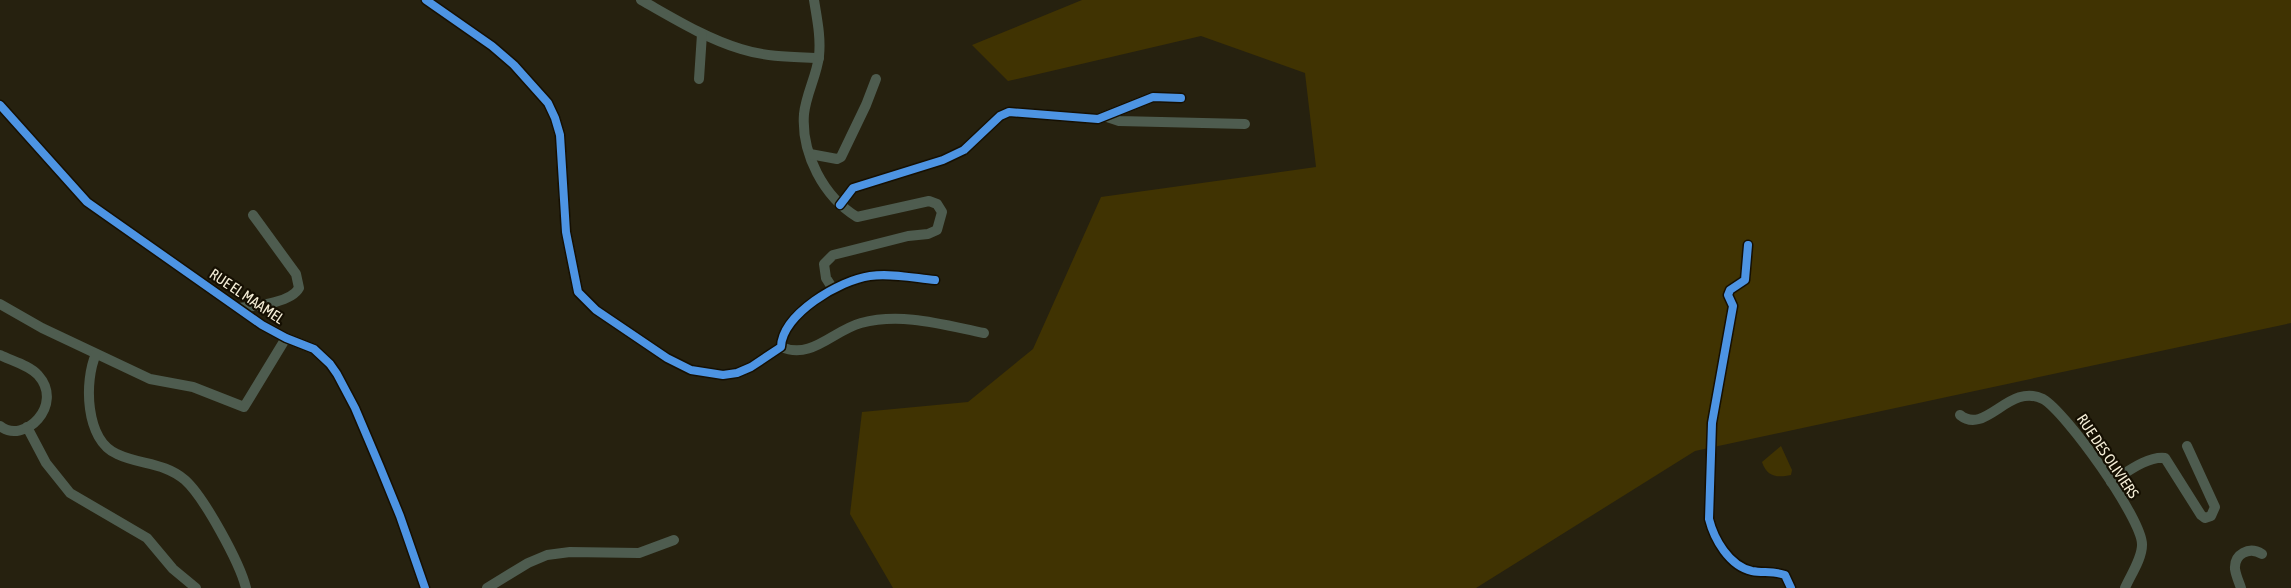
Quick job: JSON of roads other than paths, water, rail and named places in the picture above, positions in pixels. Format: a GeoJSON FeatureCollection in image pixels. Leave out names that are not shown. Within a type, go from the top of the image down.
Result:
{"type":"FeatureCollection","features":[{"type":"Feature","properties":{"kind":"street"},"geometry":{"type":"LineString","coordinates":[[426,0],[492,46],[514,65],[548,103],[560,135],[566,232],[578,292],[602,314],[667,358],[691,370],[714,374],[737,373],[751,367],[781,347]]}},
{"type":"Feature","properties":{"kind":"street"},"geometry":{"type":"LineString","coordinates":[[641,0],[702,34],[741,49],[760,54],[819,58]]}},
{"type":"Feature","properties":{"kind":"street"},"geometry":{"type":"LineString","coordinates":[[814,0],[819,37],[819,58],[804,114],[805,138],[820,179],[840,205],[857,217],[929,201],[937,204],[942,213],[937,230],[928,234],[908,236],[833,255],[824,264],[826,278],[832,289]]}},
{"type":"Feature","properties":{"kind":"street"},"geometry":{"type":"LineString","coordinates":[[699,79],[702,34]]}},
{"type":"Feature","properties":{"kind":"street"},"geometry":{"type":"LineString","coordinates":[[810,154],[837,159],[841,157],[876,80]]}},
{"type":"Feature","properties":{"kind":"street"},"geometry":{"type":"LineString","coordinates":[[840,205],[853,188],[943,160],[964,150],[1000,116],[1009,112],[1071,119],[1098,119],[1153,97],[1181,98]]}},
{"type":"Feature","properties":{"kind":"street","name":"RUE EL MAAMEL"},"geometry":{"type":"LineString","coordinates":[[0,105],[87,202],[239,308],[286,338],[314,349],[323,356],[346,388],[400,516],[425,588]]}},
{"type":"Feature","properties":{"kind":"street"},"geometry":{"type":"LineString","coordinates":[[1107,117],[1119,121],[1245,123]]}},
{"type":"Feature","properties":{"kind":"street"},"geometry":{"type":"LineString","coordinates":[[239,308],[283,299],[298,292],[300,288],[296,274],[253,215]]}},
{"type":"Feature","properties":{"kind":"street"},"geometry":{"type":"LineString","coordinates":[[1748,245],[1745,279],[1730,290],[1728,295],[1733,306],[1712,423],[1709,519],[1712,533],[1718,544],[1742,567],[1752,571],[1785,575],[1791,588]]}},
{"type":"Feature","properties":{"kind":"street"},"geometry":{"type":"LineString","coordinates":[[781,347],[782,336],[790,323],[832,289],[855,279],[871,276],[935,280]]}},
{"type":"Feature","properties":{"kind":"street"},"geometry":{"type":"LineString","coordinates":[[0,304],[19,316],[150,379],[194,387],[244,407],[286,338]]}},
{"type":"Feature","properties":{"kind":"street"},"geometry":{"type":"LineString","coordinates":[[781,347],[792,352],[805,351],[849,328],[883,319],[926,321],[984,333]]}},
{"type":"Feature","properties":{"kind":"street"},"geometry":{"type":"LineString","coordinates":[[96,354],[90,368],[88,390],[93,421],[104,444],[116,454],[159,466],[174,472],[186,481],[208,511],[235,561],[246,588]]}},
{"type":"Feature","properties":{"kind":"street"},"geometry":{"type":"LineString","coordinates":[[0,355],[33,371],[46,390],[46,406],[34,423],[27,427],[1,428]]}},
{"type":"Feature","properties":{"kind":"street","name":"RUE DES OLIVIERS"},"geometry":{"type":"LineString","coordinates":[[1960,415],[1965,419],[1978,420],[2015,398],[2024,396],[2043,399],[2069,423],[2112,482],[2139,532],[2142,544],[2125,588]]}},
{"type":"Feature","properties":{"kind":"street"},"geometry":{"type":"LineString","coordinates":[[27,427],[46,464],[70,493],[147,538],[173,569],[196,588]]}},
{"type":"Feature","properties":{"kind":"street"},"geometry":{"type":"LineString","coordinates":[[2112,482],[2143,464],[2161,457],[2165,458],[2201,516],[2211,516],[2215,507],[2187,446]]}},
{"type":"Feature","properties":{"kind":"street"},"geometry":{"type":"LineString","coordinates":[[487,588],[528,563],[547,555],[570,552],[639,553],[674,540]]}},
{"type":"Feature","properties":{"kind":"street"},"geometry":{"type":"LineString","coordinates":[[2241,588],[2235,567],[2239,557],[2247,550],[2262,554]]}}]}
